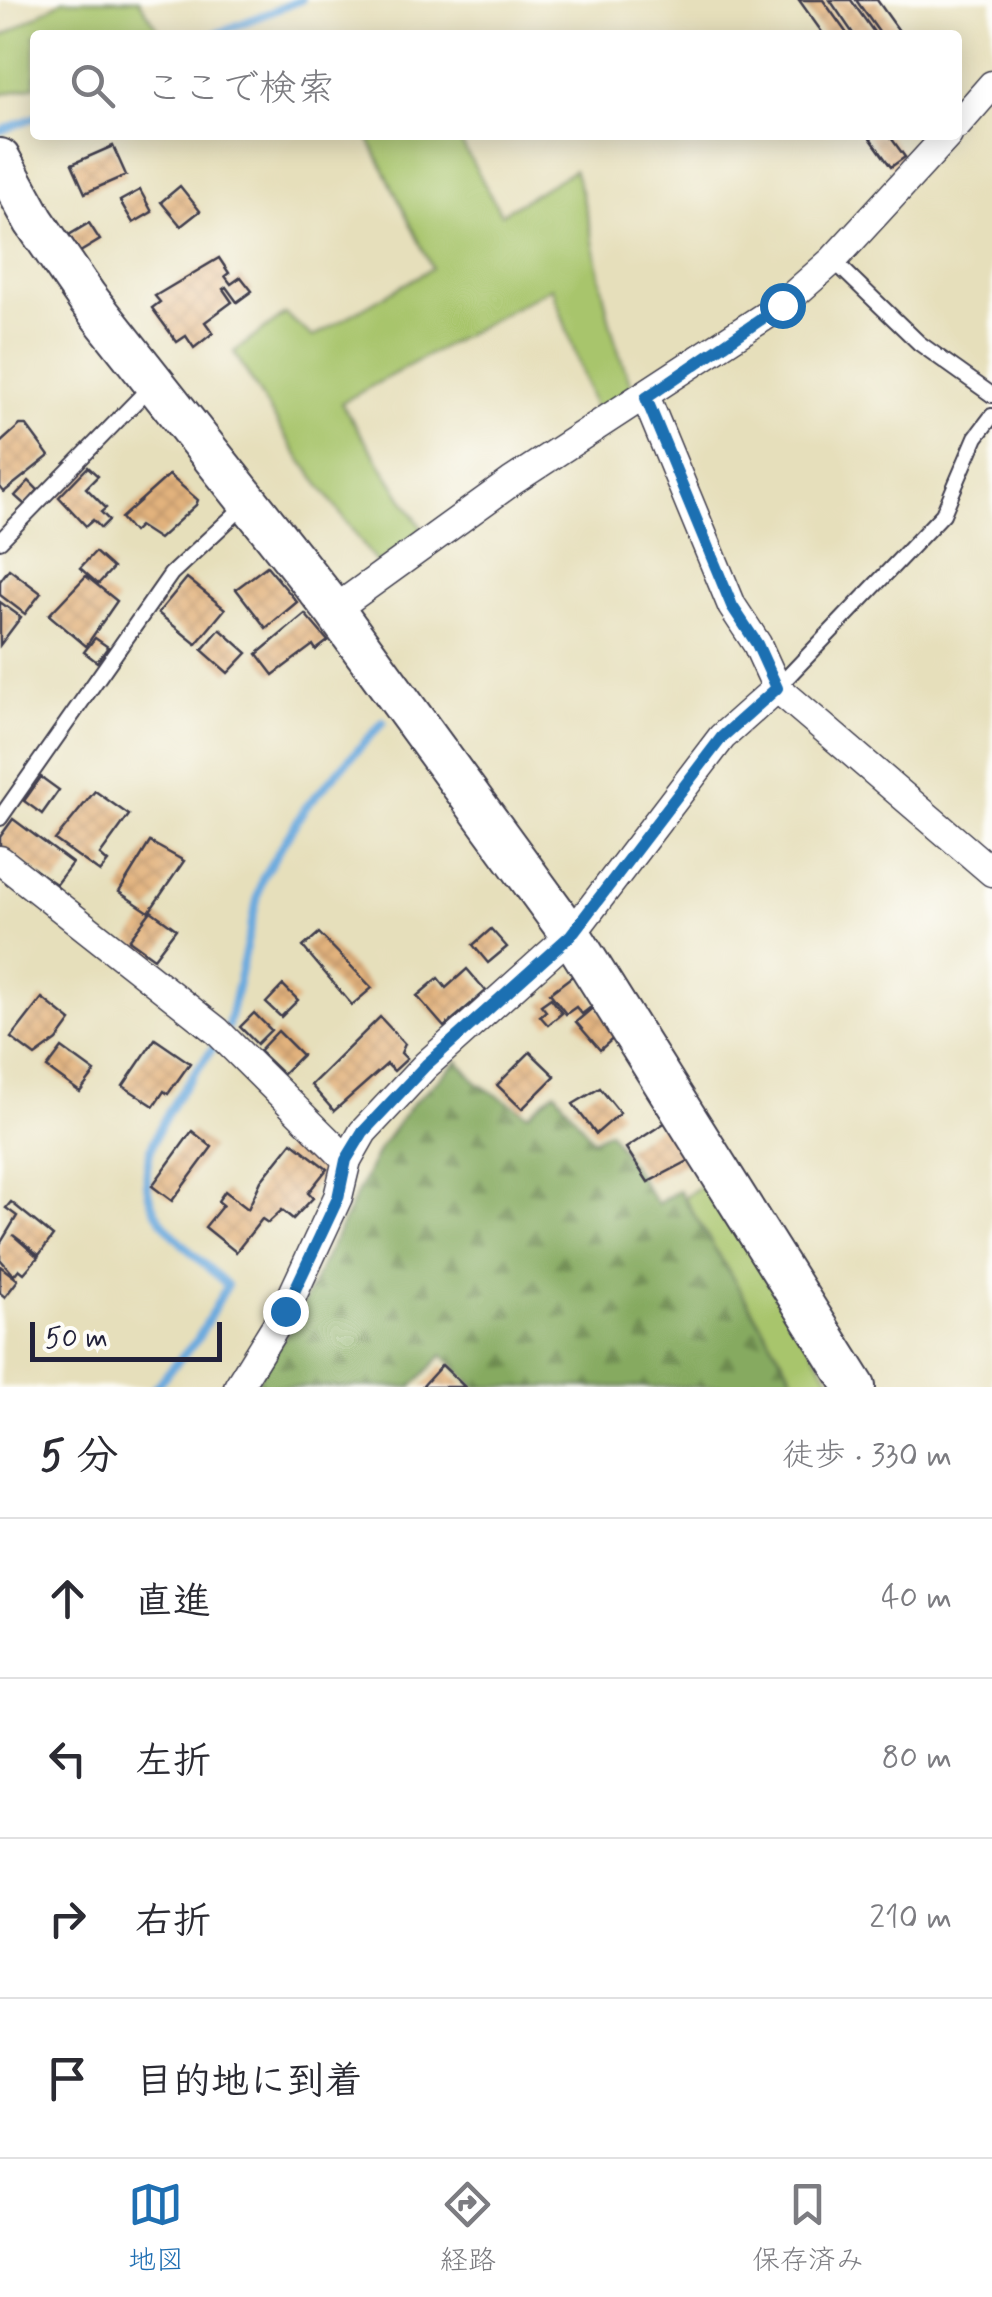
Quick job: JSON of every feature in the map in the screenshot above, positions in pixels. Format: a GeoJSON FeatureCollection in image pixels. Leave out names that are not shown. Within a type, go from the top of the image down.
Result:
{"type":"FeatureCollection","features":[{"type":"Feature","properties":{"kind":"street"},"geometry":{"type":"LineString","coordinates":[[962,120],[992,85]]}},
{"type":"Feature","properties":{"kind":"street"},"geometry":{"type":"LineString","coordinates":[[334,610],[511,482],[646,398],[782,305],[833,260],[943,140]]}},
{"type":"Feature","properties":{"kind":"street"},"geometry":{"type":"LineString","coordinates":[[0,159],[34,221],[154,384],[334,610],[571,935],[855,1387]]}},
{"type":"Feature","properties":{"kind":"street"},"geometry":{"type":"LineString","coordinates":[[646,398],[732,606],[757,644],[777,688],[859,763],[992,872]]}},
{"type":"Feature","properties":{"kind":"street"},"geometry":{"type":"LineString","coordinates":[[238,1387],[285,1311],[338,1198],[346,1160],[363,1132],[426,1065],[571,935],[722,737],[777,688]]}},
{"type":"Feature","properties":{"kind":"street"},"geometry":{"type":"LineString","coordinates":[[0,860],[67,908],[217,1030],[346,1160]]}},
{"type":"Feature","properties":{"kind":"lane"},"geometry":{"type":"LineString","coordinates":[[833,260],[919,343],[992,395]]}},
{"type":"Feature","properties":{"kind":"lane"},"geometry":{"type":"LineString","coordinates":[[0,541],[154,384]]}},
{"type":"Feature","properties":{"kind":"lane"},"geometry":{"type":"LineString","coordinates":[[777,688],[942,514],[976,438],[992,416]]}},
{"type":"Feature","properties":{"kind":"lane"},"geometry":{"type":"LineString","coordinates":[[0,818],[171,574],[250,500]]}},
{"type":"Feature","properties":{"kind":"green space"},"geometry":{"type":"Polygon","coordinates":[[[63,0],[139,0],[159,30],[30,30],[30,87],[0,95],[0,38],[63,0]]]}},
{"type":"Feature","properties":{"kind":"green space"},"geometry":{"type":"Polygon","coordinates":[[[369,140],[460,140],[501,214],[574,170],[614,336],[634,390],[596,413],[552,287],[341,403],[423,530],[377,564],[294,450],[234,352],[285,314],[313,337],[432,268],[369,140]]]}},
{"type":"Feature","properties":{"kind":"green space"},"geometry":{"type":"Polygon","coordinates":[[[458,1061],[477,1083],[528,1114],[555,1091],[593,1140],[609,1131],[657,1204],[679,1190],[799,1387],[475,1387],[443,1355],[412,1387],[253,1387],[294,1322],[379,1149],[411,1105],[458,1061]]]}},
{"type":"Feature","properties":{"kind":"green space"},"geometry":{"type":"Polygon","coordinates":[[[709,1179],[835,1387],[799,1387],[684,1198],[709,1179]]]}},
{"type":"Feature","properties":{"kind":"building"},"geometry":{"type":"Polygon","coordinates":[[[799,0],[823,0],[844,30],[820,30],[799,0]]]}},
{"type":"Feature","properties":{"kind":"building"},"geometry":{"type":"Polygon","coordinates":[[[830,0],[851,0],[872,30],[851,30],[830,0]]]}},
{"type":"Feature","properties":{"kind":"building"},"geometry":{"type":"Polygon","coordinates":[[[856,0],[877,0],[898,30],[877,30],[856,0]]]}},
{"type":"Feature","properties":{"kind":"building"},"geometry":{"type":"Polygon","coordinates":[[[872,140],[893,140],[905,157],[891,167],[872,140]]]}},
{"type":"Feature","properties":{"kind":"building"},"geometry":{"type":"Polygon","coordinates":[[[113,146],[126,175],[85,193],[72,164],[113,146]]]}},
{"type":"Feature","properties":{"kind":"building"},"geometry":{"type":"Polygon","coordinates":[[[180,186],[200,211],[181,226],[161,202],[180,186]]]}},
{"type":"Feature","properties":{"kind":"building"},"geometry":{"type":"Polygon","coordinates":[[[140,190],[152,212],[133,223],[120,201],[140,190]]]}},
{"type":"Feature","properties":{"kind":"building"},"geometry":{"type":"Polygon","coordinates":[[[89,223],[100,240],[80,252],[69,235],[89,223]]]}},
{"type":"Feature","properties":{"kind":"building"},"geometry":{"type":"Polygon","coordinates":[[[219,258],[231,284],[241,277],[252,291],[237,302],[226,287],[223,289],[232,302],[205,322],[213,333],[194,348],[186,336],[177,342],[152,308],[160,302],[155,296],[219,258]]]}},
{"type":"Feature","properties":{"kind":"building"},"geometry":{"type":"Polygon","coordinates":[[[20,425],[26,425],[49,456],[4,492],[0,487],[0,443],[20,425]]]}},
{"type":"Feature","properties":{"kind":"building"},"geometry":{"type":"Polygon","coordinates":[[[88,467],[98,476],[86,488],[106,508],[101,512],[109,520],[101,528],[93,520],[86,526],[59,497],[88,467]]]}},
{"type":"Feature","properties":{"kind":"building"},"geometry":{"type":"Polygon","coordinates":[[[169,475],[198,500],[196,505],[159,539],[139,526],[133,532],[121,518],[169,475]]]}},
{"type":"Feature","properties":{"kind":"building"},"geometry":{"type":"Polygon","coordinates":[[[29,481],[38,490],[25,505],[15,496],[29,481]]]}},
{"type":"Feature","properties":{"kind":"building"},"geometry":{"type":"Polygon","coordinates":[[[95,552],[113,568],[98,584],[80,568],[95,552]]]}},
{"type":"Feature","properties":{"kind":"building"},"geometry":{"type":"Polygon","coordinates":[[[267,566],[297,602],[266,628],[236,589],[267,566]]]}},
{"type":"Feature","properties":{"kind":"building"},"geometry":{"type":"Polygon","coordinates":[[[9,569],[41,593],[25,614],[0,595],[0,581],[9,569]]]}},
{"type":"Feature","properties":{"kind":"building"},"geometry":{"type":"Polygon","coordinates":[[[86,576],[117,601],[86,646],[49,615],[86,576]]]}},
{"type":"Feature","properties":{"kind":"building"},"geometry":{"type":"Polygon","coordinates":[[[187,578],[225,609],[196,644],[158,613],[187,578]]]}},
{"type":"Feature","properties":{"kind":"building"},"geometry":{"type":"Polygon","coordinates":[[[0,602],[21,617],[0,645],[0,602]]]}},
{"type":"Feature","properties":{"kind":"building"},"geometry":{"type":"Polygon","coordinates":[[[305,614],[328,641],[316,650],[313,645],[273,675],[257,654],[305,614]]]}},
{"type":"Feature","properties":{"kind":"building"},"geometry":{"type":"Polygon","coordinates":[[[220,629],[247,653],[228,673],[202,650],[220,629]]]}},
{"type":"Feature","properties":{"kind":"building"},"geometry":{"type":"Polygon","coordinates":[[[95,638],[108,647],[97,662],[84,652],[95,638]]]}},
{"type":"Feature","properties":{"kind":"building"},"geometry":{"type":"Polygon","coordinates":[[[41,777],[59,790],[42,814],[24,801],[41,777]]]}},
{"type":"Feature","properties":{"kind":"building"},"geometry":{"type":"Polygon","coordinates":[[[95,791],[129,815],[100,855],[108,862],[100,872],[55,840],[95,791]]]}},
{"type":"Feature","properties":{"kind":"building"},"geometry":{"type":"Polygon","coordinates":[[[13,819],[72,863],[56,884],[0,846],[0,837],[13,819]]]}},
{"type":"Feature","properties":{"kind":"building"},"geometry":{"type":"Polygon","coordinates":[[[150,842],[184,861],[149,912],[119,892],[150,842]]]}},
{"type":"Feature","properties":{"kind":"building"},"geometry":{"type":"Polygon","coordinates":[[[151,911],[176,929],[154,958],[129,940],[151,911]]]}},
{"type":"Feature","properties":{"kind":"building"},"geometry":{"type":"Polygon","coordinates":[[[491,929],[507,947],[488,963],[473,945],[491,929]]]}},
{"type":"Feature","properties":{"kind":"building"},"geometry":{"type":"Polygon","coordinates":[[[319,933],[372,988],[352,1005],[303,947],[319,933]]]}},
{"type":"Feature","properties":{"kind":"building"},"geometry":{"type":"Polygon","coordinates":[[[467,969],[486,991],[444,1027],[417,996],[438,978],[446,988],[467,969]]]}},
{"type":"Feature","properties":{"kind":"building"},"geometry":{"type":"Polygon","coordinates":[[[575,974],[595,1004],[582,1014],[576,1007],[566,1014],[550,993],[575,974]]]}},
{"type":"Feature","properties":{"kind":"building"},"geometry":{"type":"Polygon","coordinates":[[[283,985],[298,1000],[281,1017],[266,1003],[283,985]]]}},
{"type":"Feature","properties":{"kind":"building"},"geometry":{"type":"Polygon","coordinates":[[[42,998],[71,1021],[57,1040],[35,1056],[11,1038],[42,998]]]}},
{"type":"Feature","properties":{"kind":"building"},"geometry":{"type":"Polygon","coordinates":[[[551,998],[562,1013],[548,1025],[540,1016],[546,1011],[541,1005],[551,998]]]}},
{"type":"Feature","properties":{"kind":"building"},"geometry":{"type":"Polygon","coordinates":[[[596,1005],[617,1035],[600,1050],[576,1022],[596,1005]]]}},
{"type":"Feature","properties":{"kind":"building"},"geometry":{"type":"Polygon","coordinates":[[[254,1013],[271,1030],[257,1044],[240,1027],[254,1013]]]}},
{"type":"Feature","properties":{"kind":"building"},"geometry":{"type":"Polygon","coordinates":[[[380,1017],[405,1044],[401,1053],[407,1059],[394,1071],[387,1064],[334,1111],[311,1085],[380,1017]]]}},
{"type":"Feature","properties":{"kind":"building"},"geometry":{"type":"Polygon","coordinates":[[[278,1031],[302,1055],[283,1074],[259,1051],[278,1031]]]}},
{"type":"Feature","properties":{"kind":"building"},"geometry":{"type":"Polygon","coordinates":[[[155,1039],[190,1063],[168,1094],[164,1091],[154,1106],[123,1086],[155,1039]]]}},
{"type":"Feature","properties":{"kind":"building"},"geometry":{"type":"Polygon","coordinates":[[[62,1048],[95,1072],[80,1092],[47,1068],[62,1048]]]}},
{"type":"Feature","properties":{"kind":"building"},"geometry":{"type":"Polygon","coordinates":[[[530,1052],[555,1076],[522,1109],[497,1085],[530,1052]]]}},
{"type":"Feature","properties":{"kind":"building"},"geometry":{"type":"Polygon","coordinates":[[[600,1088],[620,1113],[596,1134],[573,1104],[600,1088]]]}},
{"type":"Feature","properties":{"kind":"building"},"geometry":{"type":"Polygon","coordinates":[[[669,1120],[694,1158],[648,1182],[626,1148],[669,1120]]]}},
{"type":"Feature","properties":{"kind":"building"},"geometry":{"type":"Polygon","coordinates":[[[192,1131],[212,1147],[172,1201],[152,1186],[192,1131]]]}},
{"type":"Feature","properties":{"kind":"building"},"geometry":{"type":"Polygon","coordinates":[[[292,1142],[327,1169],[308,1193],[313,1198],[293,1219],[282,1210],[268,1223],[262,1219],[236,1252],[205,1227],[223,1205],[218,1201],[225,1191],[248,1209],[261,1181],[292,1142]]]}},
{"type":"Feature","properties":{"kind":"building"},"geometry":{"type":"Polygon","coordinates":[[[11,1202],[53,1236],[39,1255],[13,1235],[38,1257],[24,1273],[19,1269],[14,1275],[0,1259],[0,1244],[17,1216],[6,1208],[11,1202]]]}},
{"type":"Feature","properties":{"kind":"building"},"geometry":{"type":"Polygon","coordinates":[[[0,1266],[18,1280],[5,1297],[0,1293],[0,1266]]]}},
{"type":"Feature","properties":{"kind":"building"},"geometry":{"type":"Polygon","coordinates":[[[442,1365],[465,1387],[422,1387],[442,1365]]]}},
{"type":"Feature","properties":{"kind":"waterway"},"geometry":{"type":"LineString","coordinates":[[226,30],[301,0]]}},
{"type":"Feature","properties":{"kind":"waterway"},"geometry":{"type":"LineString","coordinates":[[0,131],[30,119]]}},
{"type":"Feature","properties":{"kind":"waterway"},"geometry":{"type":"LineString","coordinates":[[228,1026],[262,878],[305,808],[383,722]]}},
{"type":"Feature","properties":{"kind":"waterway"},"geometry":{"type":"LineString","coordinates":[[155,1387],[197,1340],[227,1285],[165,1225],[151,1202],[147,1178],[149,1155],[158,1131],[215,1045]]}},
{"type":"Feature","properties":{"kind":"route"},"geometry":{"type":"LineString","coordinates":[[285,1311],[338,1198],[346,1160],[363,1132],[426,1065],[571,935],[722,737],[777,688],[757,644],[732,606],[646,398],[782,305]]}}]}
